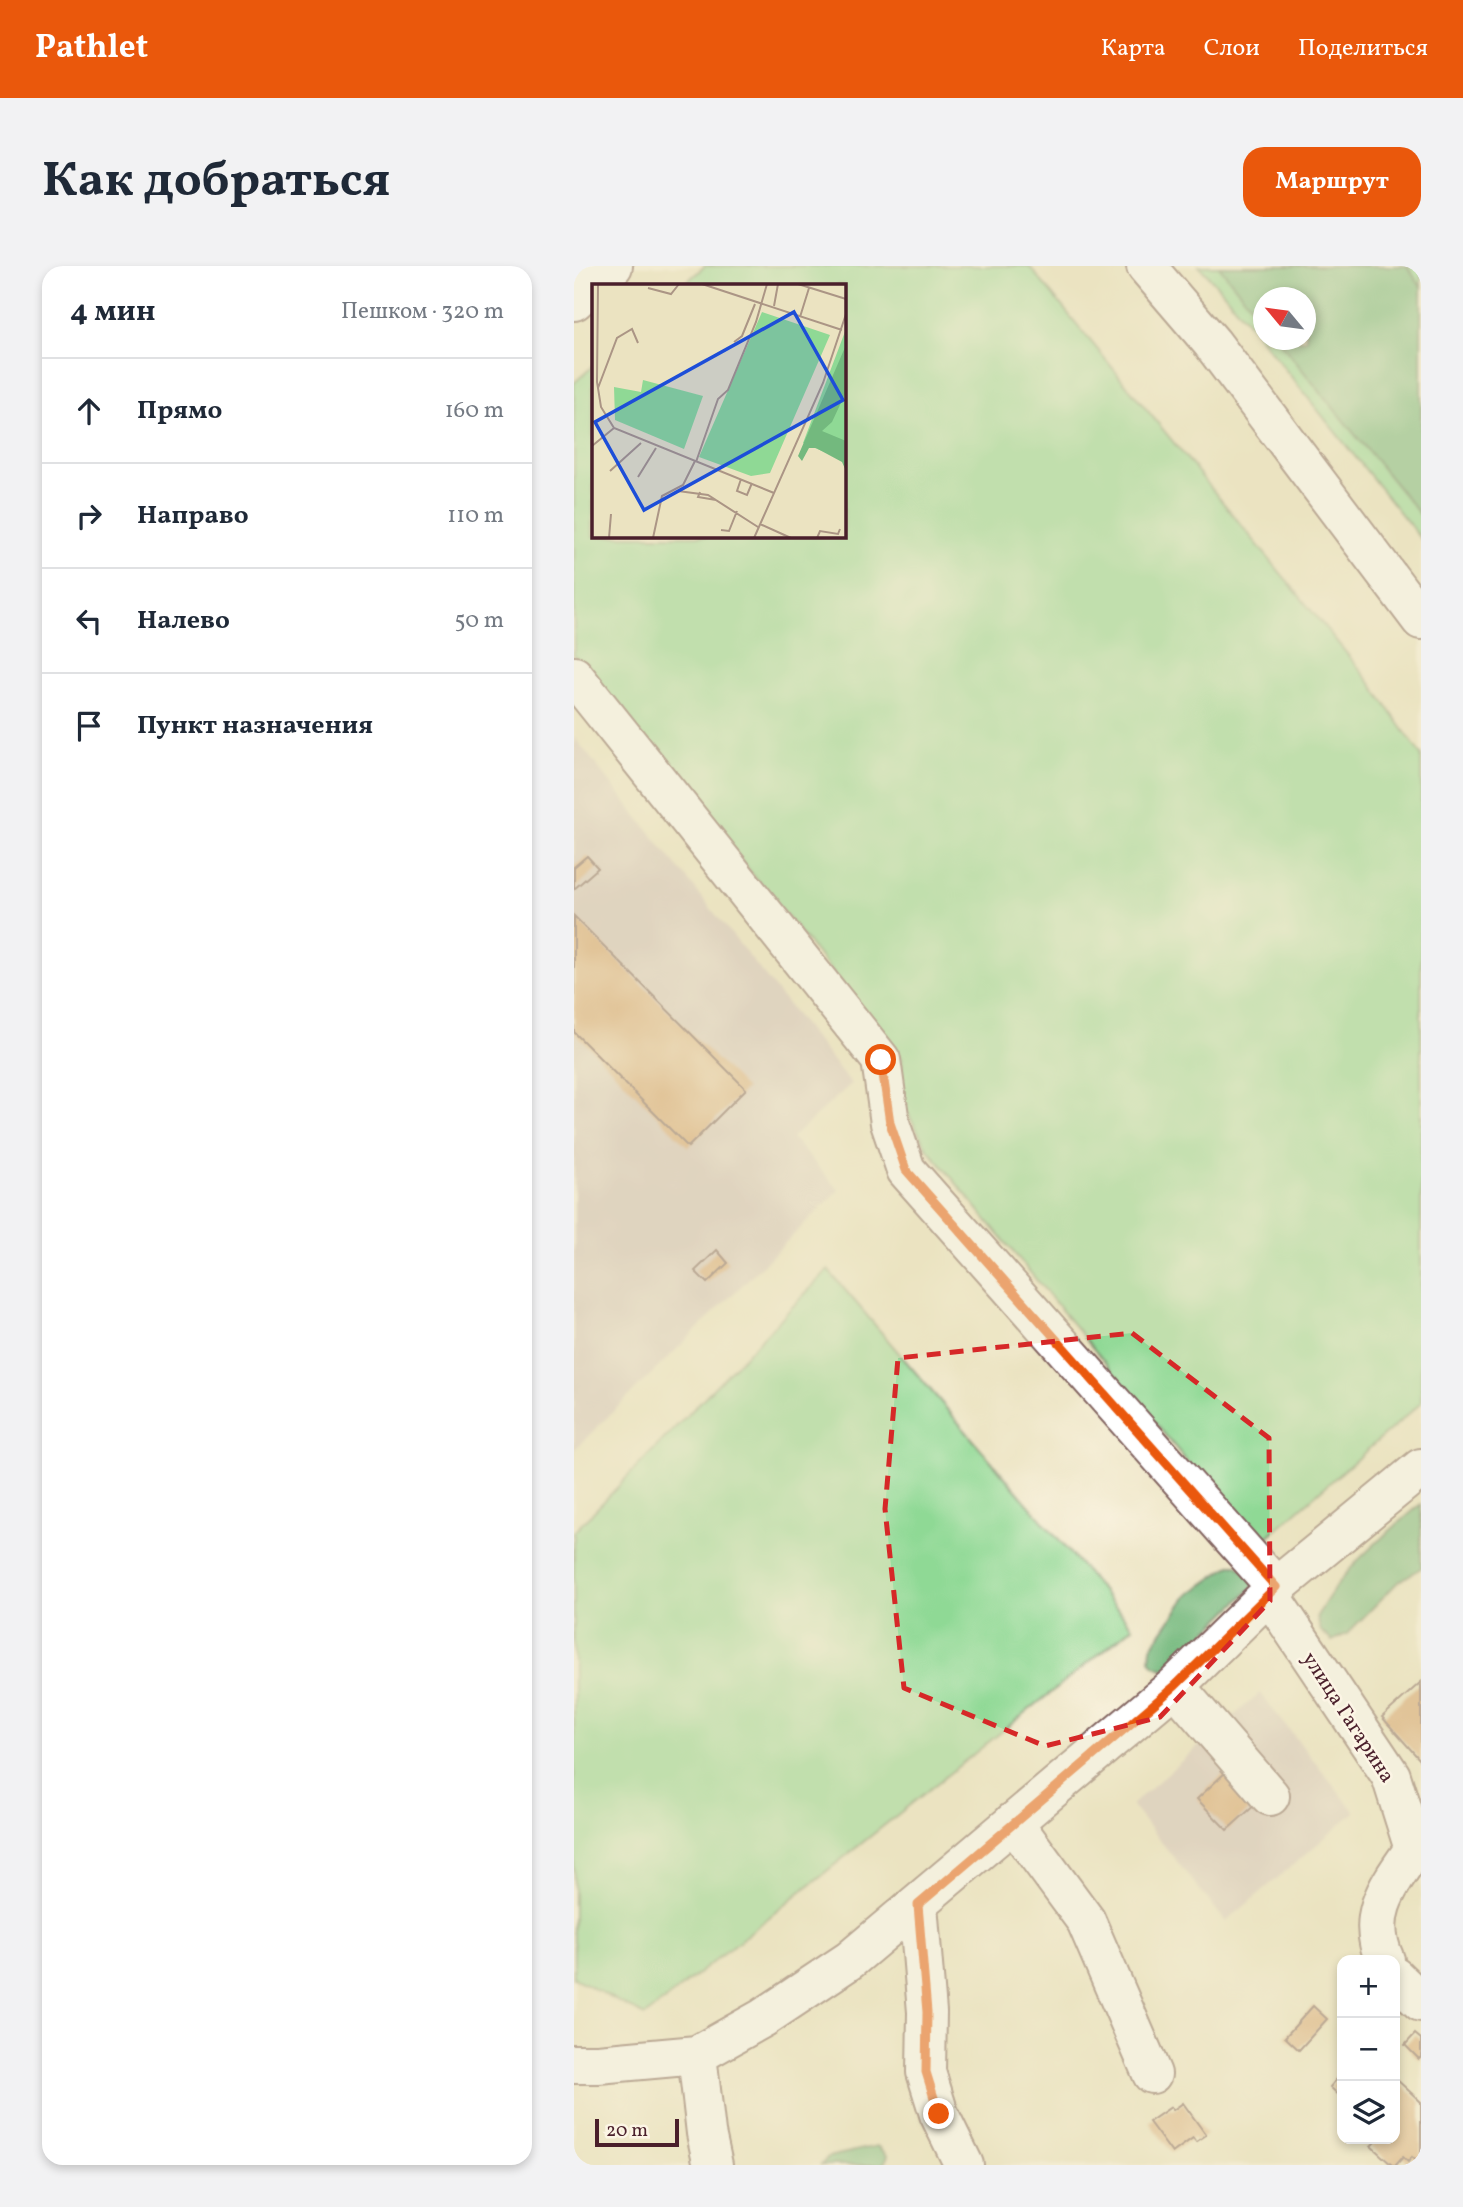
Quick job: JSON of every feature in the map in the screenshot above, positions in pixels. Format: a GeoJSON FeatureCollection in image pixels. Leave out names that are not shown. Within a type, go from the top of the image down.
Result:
{"type":"FeatureCollection","features":[{"type":"Feature","properties":{"kind":"street"},"geometry":{"type":"LineString","coordinates":[[593,284],[613,266]]}},
{"type":"Feature","properties":{"kind":"street"},"geometry":{"type":"LineString","coordinates":[[1146,266],[1212,343],[1421,620]]}},
{"type":"Feature","properties":{"kind":"street"},"geometry":{"type":"LineString","coordinates":[[574,301],[592,285]]}},
{"type":"Feature","properties":{"kind":"street","name":"улица Гагарина"},"geometry":{"type":"LineString","coordinates":[[574,676],[881,1060],[890,1123],[906,1170],[1273,1591],[1391,1776],[1418,1845],[1388,1886],[1377,1916],[1377,1943],[1383,1955]]}},
{"type":"Feature","properties":{"kind":"street"},"geometry":{"type":"LineString","coordinates":[[574,2064],[697,2055],[763,2018],[850,1960],[1175,1686],[1273,1591],[1421,1468]]}},
{"type":"Feature","properties":{"kind":"street"},"geometry":{"type":"LineString","coordinates":[[1175,1686],[1270,1796]]}},
{"type":"Feature","properties":{"kind":"street"},"geometry":{"type":"LineString","coordinates":[[1013,1822],[1086,1921],[1152,2074]]}},
{"type":"Feature","properties":{"kind":"street"},"geometry":{"type":"LineString","coordinates":[[918,1905],[927,2012],[926,2072],[939,2114],[964,2165]]}},
{"type":"Feature","properties":{"kind":"street"},"geometry":{"type":"LineString","coordinates":[[1400,1982],[1421,2002]]}},
{"type":"Feature","properties":{"kind":"street"},"geometry":{"type":"LineString","coordinates":[[697,2055],[706,2133],[713,2165]]}},
{"type":"Feature","properties":{"kind":"highlighted area"},"geometry":{"type":"Polygon","coordinates":[[[1132,1333],[1269,1438],[1270,1601],[1160,1717],[1045,1746],[904,1688],[885,1509],[898,1358],[1132,1333]]]}},
{"type":"Feature","properties":{"kind":"shaded area"},"geometry":{"type":"Polygon","coordinates":[[[574,737],[851,1084],[792,1138],[839,1190],[574,1450],[574,737]]]}},
{"type":"Feature","properties":{"kind":"shaded area"},"geometry":{"type":"Polygon","coordinates":[[[1260,1693],[1355,1812],[1226,1922],[1131,1805],[1260,1693]]]}},
{"type":"Feature","properties":{"kind":"green space"},"geometry":{"type":"Polygon","coordinates":[[[705,266],[1029,266],[1370,682],[1421,755],[1421,1403],[1257,1546],[927,1148],[902,1103],[902,1058],[574,655],[574,383],[592,367],[592,537],[845,537],[845,284],[684,284],[705,266]]]}},
{"type":"Feature","properties":{"kind":"green space"},"geometry":{"type":"Polygon","coordinates":[[[1199,266],[1421,266],[1421,539],[1270,350],[1316,350],[1316,287],[1253,287],[1253,329],[1199,266]]]}},
{"type":"Feature","properties":{"kind":"green space"},"geometry":{"type":"Polygon","coordinates":[[[1219,266],[1407,266],[1421,287],[1421,516],[1286,350],[1316,350],[1316,287],[1253,287],[1253,308],[1219,266]]]}},
{"type":"Feature","properties":{"kind":"green space"},"geometry":{"type":"Polygon","coordinates":[[[828,1270],[1133,1627],[645,2016],[574,1978],[574,1532],[828,1270]]]}},
{"type":"Feature","properties":{"kind":"green space"},"geometry":{"type":"Polygon","coordinates":[[[1421,1504],[1421,1568],[1398,1582],[1347,1634],[1332,1641],[1321,1631],[1317,1617],[1327,1600],[1363,1555],[1421,1504]]]}},
{"type":"Feature","properties":{"kind":"green space"},"geometry":{"type":"Polygon","coordinates":[[[1231,1565],[1238,1565],[1256,1584],[1167,1670],[1154,1666],[1150,1660],[1151,1648],[1187,1596],[1231,1565]]]}},
{"type":"Feature","properties":{"kind":"green space"},"geometry":{"type":"Polygon","coordinates":[[[877,2146],[888,2156],[883,2165],[821,2165],[828,2157],[877,2146]]]}},
{"type":"Feature","properties":{"kind":"building"},"geometry":{"type":"Polygon","coordinates":[[[587,856],[598,868],[574,889],[574,867],[587,856]]]}},
{"type":"Feature","properties":{"kind":"building"},"geometry":{"type":"Polygon","coordinates":[[[574,916],[746,1089],[688,1147],[574,1032],[574,916]]]}},
{"type":"Feature","properties":{"kind":"building"},"geometry":{"type":"Polygon","coordinates":[[[717,1250],[728,1263],[707,1283],[695,1271],[717,1250]]]}},
{"type":"Feature","properties":{"kind":"building"},"geometry":{"type":"Polygon","coordinates":[[[1421,1682],[1421,1761],[1382,1717],[1421,1682]]]}},
{"type":"Feature","properties":{"kind":"building"},"geometry":{"type":"Polygon","coordinates":[[[1226,1772],[1256,1804],[1227,1830],[1197,1799],[1226,1772]]]}},
{"type":"Feature","properties":{"kind":"building"},"geometry":{"type":"Polygon","coordinates":[[[1313,2006],[1327,2019],[1299,2050],[1285,2037],[1313,2006]]]}},
{"type":"Feature","properties":{"kind":"building"},"geometry":{"type":"Polygon","coordinates":[[[1415,2034],[1421,2039],[1419,2059],[1405,2045],[1415,2034]]]}},
{"type":"Feature","properties":{"kind":"building"},"geometry":{"type":"Polygon","coordinates":[[[1337,2079],[1337,2093],[1330,2087],[1337,2079]]]}},
{"type":"Feature","properties":{"kind":"building"},"geometry":{"type":"Polygon","coordinates":[[[1400,2083],[1421,2102],[1421,2165],[1412,2157],[1408,2162],[1403,2157],[1396,2165],[1392,2165],[1371,2146],[1400,2144],[1400,2083]]]}},
{"type":"Feature","properties":{"kind":"building"},"geometry":{"type":"Polygon","coordinates":[[[1183,2103],[1206,2135],[1196,2142],[1193,2138],[1172,2153],[1149,2122],[1171,2107],[1173,2110],[1183,2103]]]}},
{"type":"Feature","properties":{"kind":"route"},"geometry":{"type":"LineString","coordinates":[[881,1060],[890,1123],[906,1170],[1276,1587],[1175,1686],[918,1905],[927,2012],[926,2072],[939,2114]]}}]}
